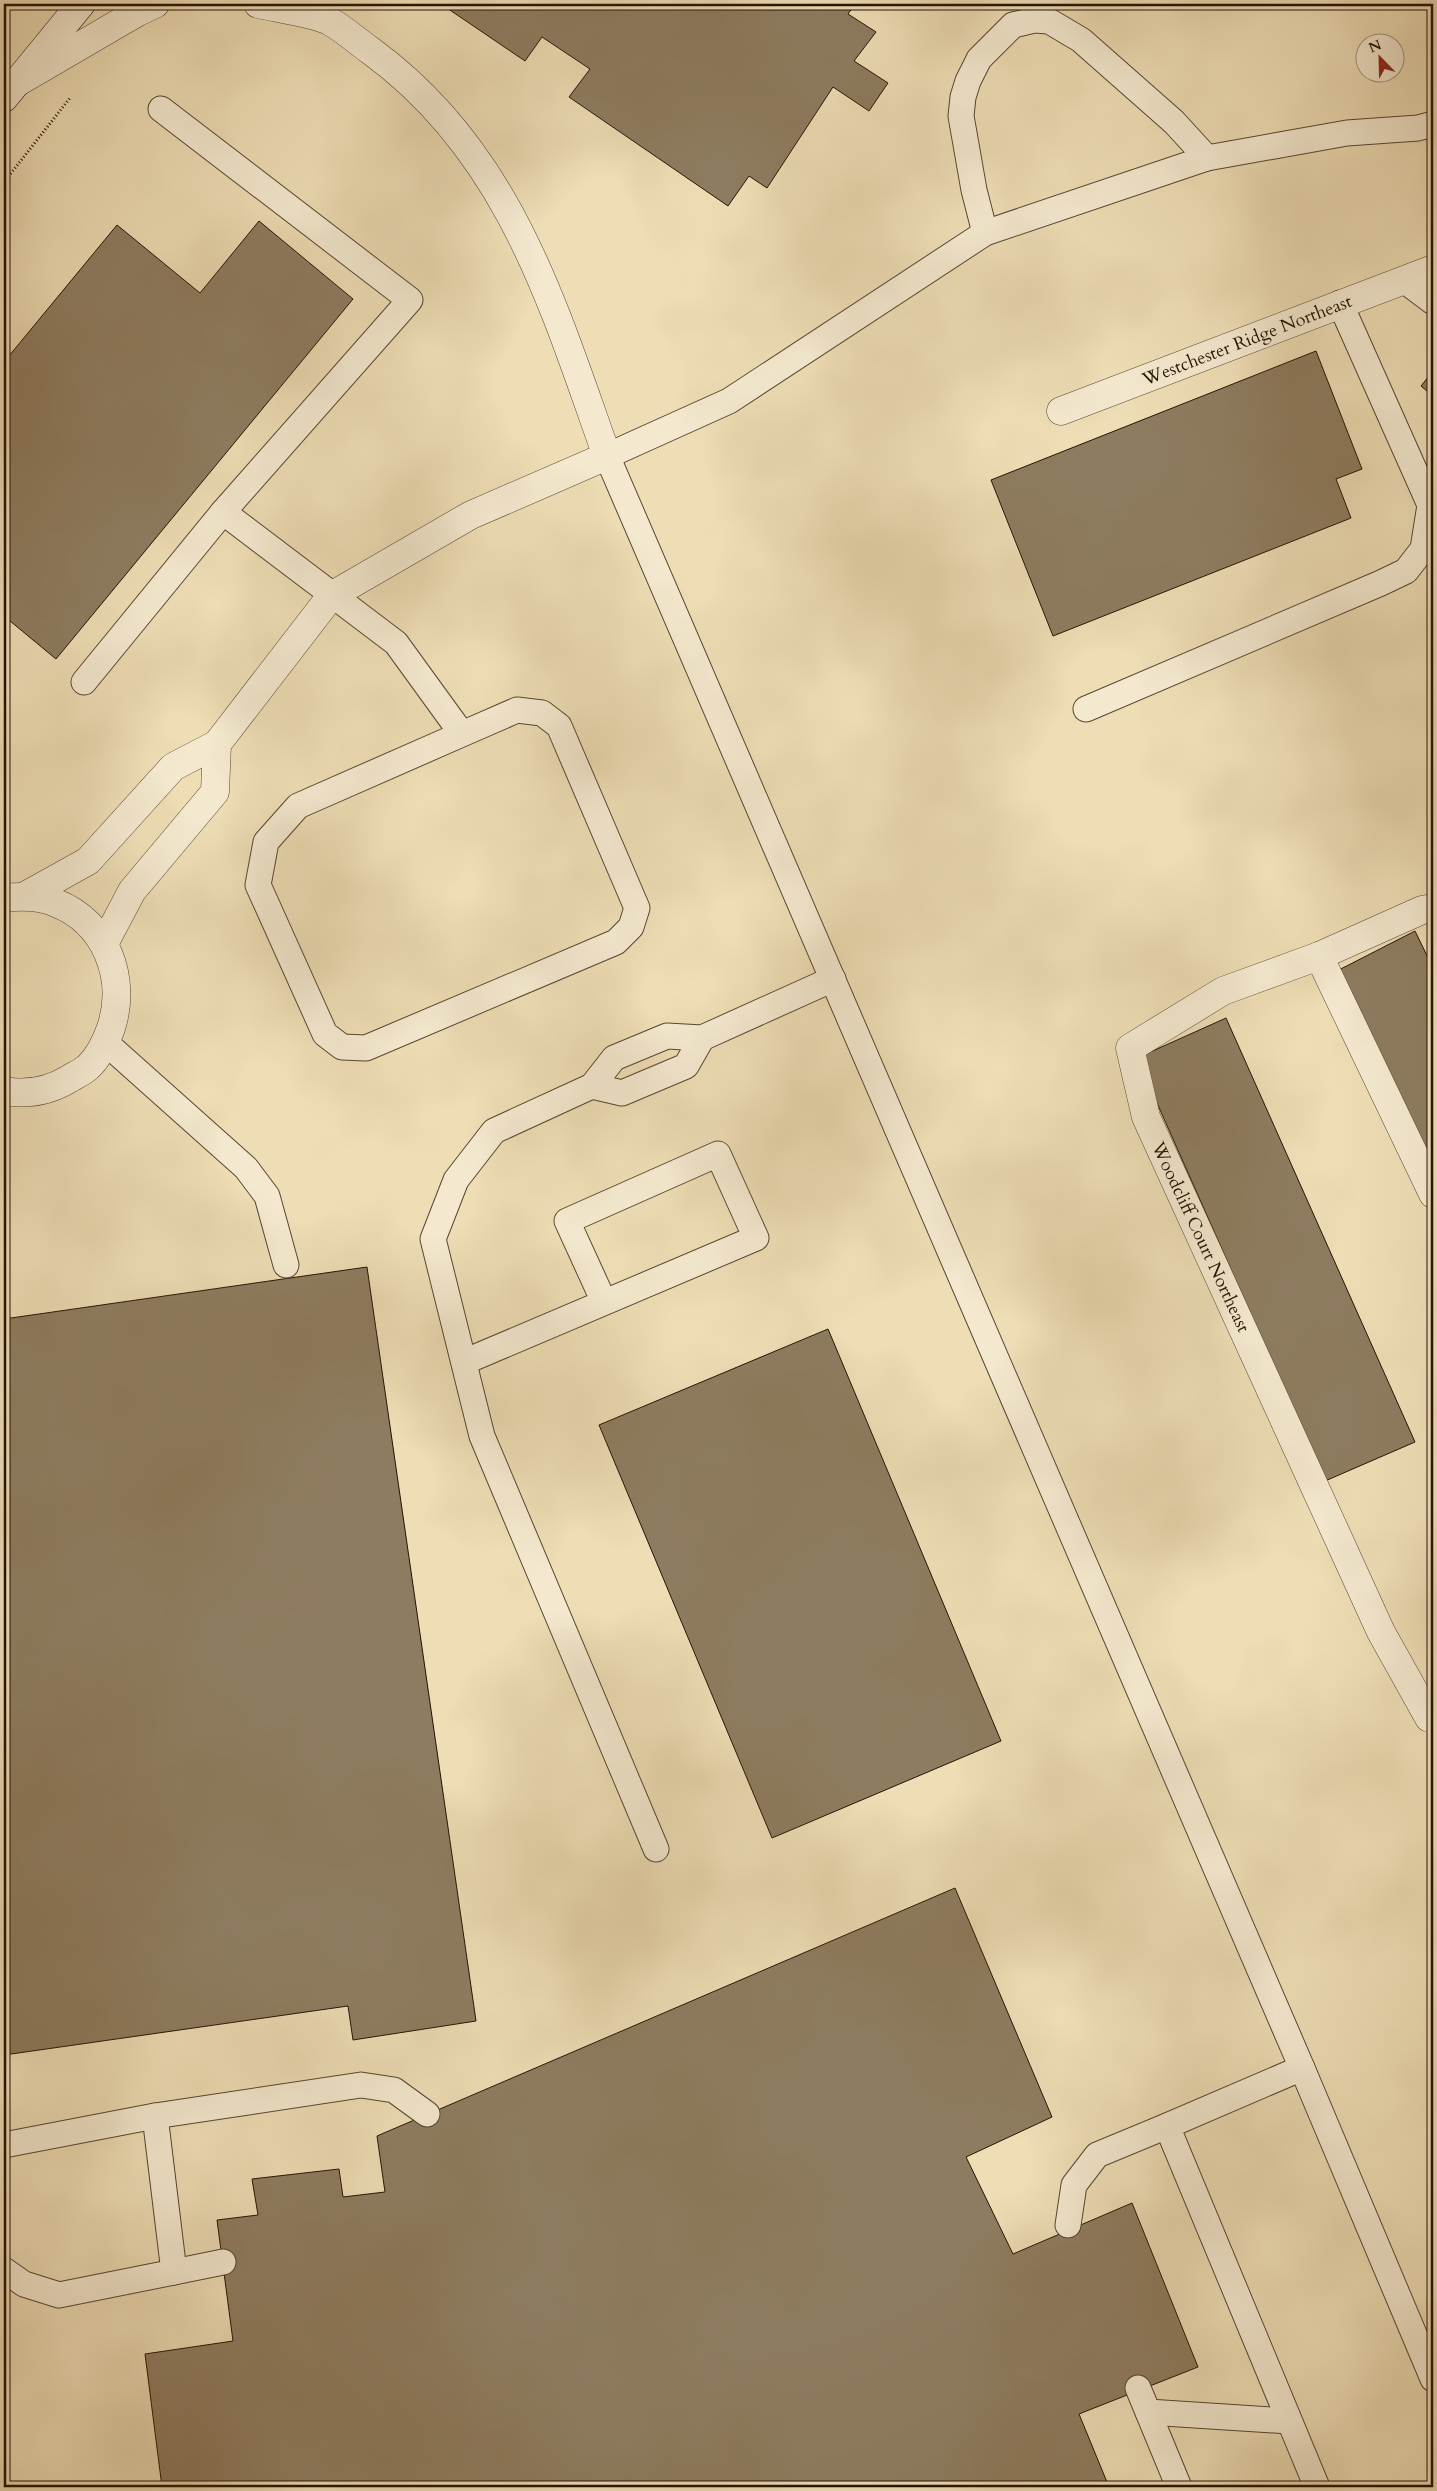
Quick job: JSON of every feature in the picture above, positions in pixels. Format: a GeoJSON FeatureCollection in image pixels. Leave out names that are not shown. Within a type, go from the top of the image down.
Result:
{"type":"FeatureCollection","features":[{"type":"Feature","properties":{"kind":"street"},"geometry":{"type":"LineString","coordinates":[[9,91],[81,4]]}},
{"type":"Feature","properties":{"kind":"street"},"geometry":{"type":"LineString","coordinates":[[9,91],[138,12],[155,4]]}},
{"type":"Feature","properties":{"kind":"street"},"geometry":{"type":"LineString","coordinates":[[14,897],[88,861],[173,767],[216,744],[331,596],[471,515],[607,456],[543,279],[501,194],[444,115],[399,72],[325,12],[258,4]]}},
{"type":"Feature","properties":{"kind":"street","name":"Westchester Ridge Northeast"},"geometry":{"type":"LineString","coordinates":[[1060,412],[1340,303],[1405,281],[1433,269]]}},
{"type":"Feature","properties":{"kind":"street"},"geometry":{"type":"LineString","coordinates":[[104,944],[132,891],[215,792],[216,744]]}},
{"type":"Feature","properties":{"kind":"street"},"geometry":{"type":"LineString","coordinates":[[4,1091],[22,1094],[55,1087],[88,1068],[106,1043],[117,1010],[117,977],[104,944],[82,918],[56,903],[14,897]]}},
{"type":"Feature","properties":{"kind":"street","name":"Woodcliff Court Northeast"},"geometry":{"type":"LineString","coordinates":[[1433,908],[1422,910],[1319,956],[1223,991],[1130,1048],[1146,1117],[1381,1632],[1429,1718],[1433,1716]]}},
{"type":"Feature","properties":{"kind":"street"},"geometry":{"type":"LineString","coordinates":[[1319,956],[1433,1194]]}},
{"type":"Feature","properties":{"kind":"lane"},"geometry":{"type":"LineString","coordinates":[[985,233],[974,190],[961,116],[963,97],[968,81],[979,59],[1013,25],[1034,20],[1049,21],[1081,40],[1174,122],[1207,158]]}},
{"type":"Feature","properties":{"kind":"lane"},"geometry":{"type":"LineString","coordinates":[[84,682],[223,512],[410,300],[162,109]]}},
{"type":"Feature","properties":{"kind":"lane"},"geometry":{"type":"LineString","coordinates":[[1433,124],[1418,128],[1347,133],[1207,158],[985,233],[729,401],[607,456],[1302,2068],[1433,2379]]}},
{"type":"Feature","properties":{"kind":"lane"},"geometry":{"type":"LineString","coordinates":[[1405,281],[1433,302]]}},
{"type":"Feature","properties":{"kind":"lane"},"geometry":{"type":"LineString","coordinates":[[1086,709],[1381,584],[1406,571],[1423,549],[1430,505],[1340,303]]}},
{"type":"Feature","properties":{"kind":"lane"},"geometry":{"type":"LineString","coordinates":[[223,512],[331,596],[396,643],[462,734]]}},
{"type":"Feature","properties":{"kind":"lane"},"geometry":{"type":"LineString","coordinates":[[517,710],[542,713],[559,726],[637,908],[631,927],[616,942],[366,1048],[342,1047],[325,1034],[258,885],[266,842],[298,806],[462,734],[517,710]]}},
{"type":"Feature","properties":{"kind":"lane"},"geometry":{"type":"LineString","coordinates":[[656,1849],[482,1436],[433,1239],[456,1180],[494,1131],[592,1086],[614,1058],[667,1036],[702,1038],[832,979]]}},
{"type":"Feature","properties":{"kind":"lane"},"geometry":{"type":"LineString","coordinates":[[592,1086],[622,1093],[686,1066],[702,1038]]}},
{"type":"Feature","properties":{"kind":"lane"},"geometry":{"type":"LineString","coordinates":[[106,1043],[246,1168],[267,1196],[286,1265]]}},
{"type":"Feature","properties":{"kind":"lane"},"geometry":{"type":"LineString","coordinates":[[464,1362],[756,1238],[718,1154],[567,1221],[604,1302]]}},
{"type":"Feature","properties":{"kind":"lane"},"geometry":{"type":"LineString","coordinates":[[1068,2225],[1074,2184],[1097,2155],[1302,2068]]}},
{"type":"Feature","properties":{"kind":"lane"},"geometry":{"type":"LineString","coordinates":[[4,2145],[155,2116],[361,2085],[394,2090],[427,2114]]}},
{"type":"Feature","properties":{"kind":"lane"},"geometry":{"type":"LineString","coordinates":[[155,2116],[174,2272]]}},
{"type":"Feature","properties":{"kind":"lane"},"geometry":{"type":"LineString","coordinates":[[1167,2126],[1317,2487]]}},
{"type":"Feature","properties":{"kind":"lane"},"geometry":{"type":"LineString","coordinates":[[4,2270],[24,2284],[59,2295],[223,2262]]}},
{"type":"Feature","properties":{"kind":"lane"},"geometry":{"type":"LineString","coordinates":[[1138,2388],[1179,2487]]}},
{"type":"Feature","properties":{"kind":"lane"},"geometry":{"type":"LineString","coordinates":[[1148,2412],[1289,2421]]}},
{"type":"Feature","properties":{"kind":"building"},"geometry":{"type":"Polygon","coordinates":[[[441,4],[855,4],[848,14],[876,32],[854,61],[888,83],[869,111],[833,87],[767,188],[749,176],[728,206],[569,97],[590,69],[542,37],[525,61],[441,4]]]}},
{"type":"Feature","properties":{"kind":"building"},"geometry":{"type":"Polygon","coordinates":[[[1410,4],[1433,4],[1433,12],[1410,4]]]}},
{"type":"Feature","properties":{"kind":"building"},"geometry":{"type":"Polygon","coordinates":[[[259,221],[353,299],[56,659],[4,616],[4,362],[117,225],[200,293],[259,221]]]}},
{"type":"Feature","properties":{"kind":"building"},"geometry":{"type":"Polygon","coordinates":[[[1316,351],[1362,469],[1336,479],[1351,518],[1053,636],[991,480],[1316,351]]]}},
{"type":"Feature","properties":{"kind":"building"},"geometry":{"type":"Polygon","coordinates":[[[1433,371],[1433,396],[1421,386],[1433,371]]]}},
{"type":"Feature","properties":{"kind":"building"},"geometry":{"type":"Polygon","coordinates":[[[1415,931],[1433,968],[1433,1177],[1331,974],[1415,931]]]}},
{"type":"Feature","properties":{"kind":"building"},"geometry":{"type":"Polygon","coordinates":[[[1226,1018],[1415,1442],[1325,1481],[1137,1058],[1226,1018]]]}},
{"type":"Feature","properties":{"kind":"building"},"geometry":{"type":"Polygon","coordinates":[[[367,1267],[476,2021],[353,2040],[348,2006],[4,2055],[4,1319],[367,1267]]]}},
{"type":"Feature","properties":{"kind":"building"},"geometry":{"type":"Polygon","coordinates":[[[828,1329],[1001,1741],[772,1838],[599,1425],[828,1329]]]}},
{"type":"Feature","properties":{"kind":"building"},"geometry":{"type":"Polygon","coordinates":[[[955,1888],[1052,2117],[966,2157],[1013,2254],[1132,2203],[1198,2367],[1079,2414],[1109,2487],[162,2487],[145,2354],[233,2341],[217,2220],[258,2215],[252,2179],[339,2169],[343,2197],[385,2192],[377,2136],[955,1888]]]}}]}
